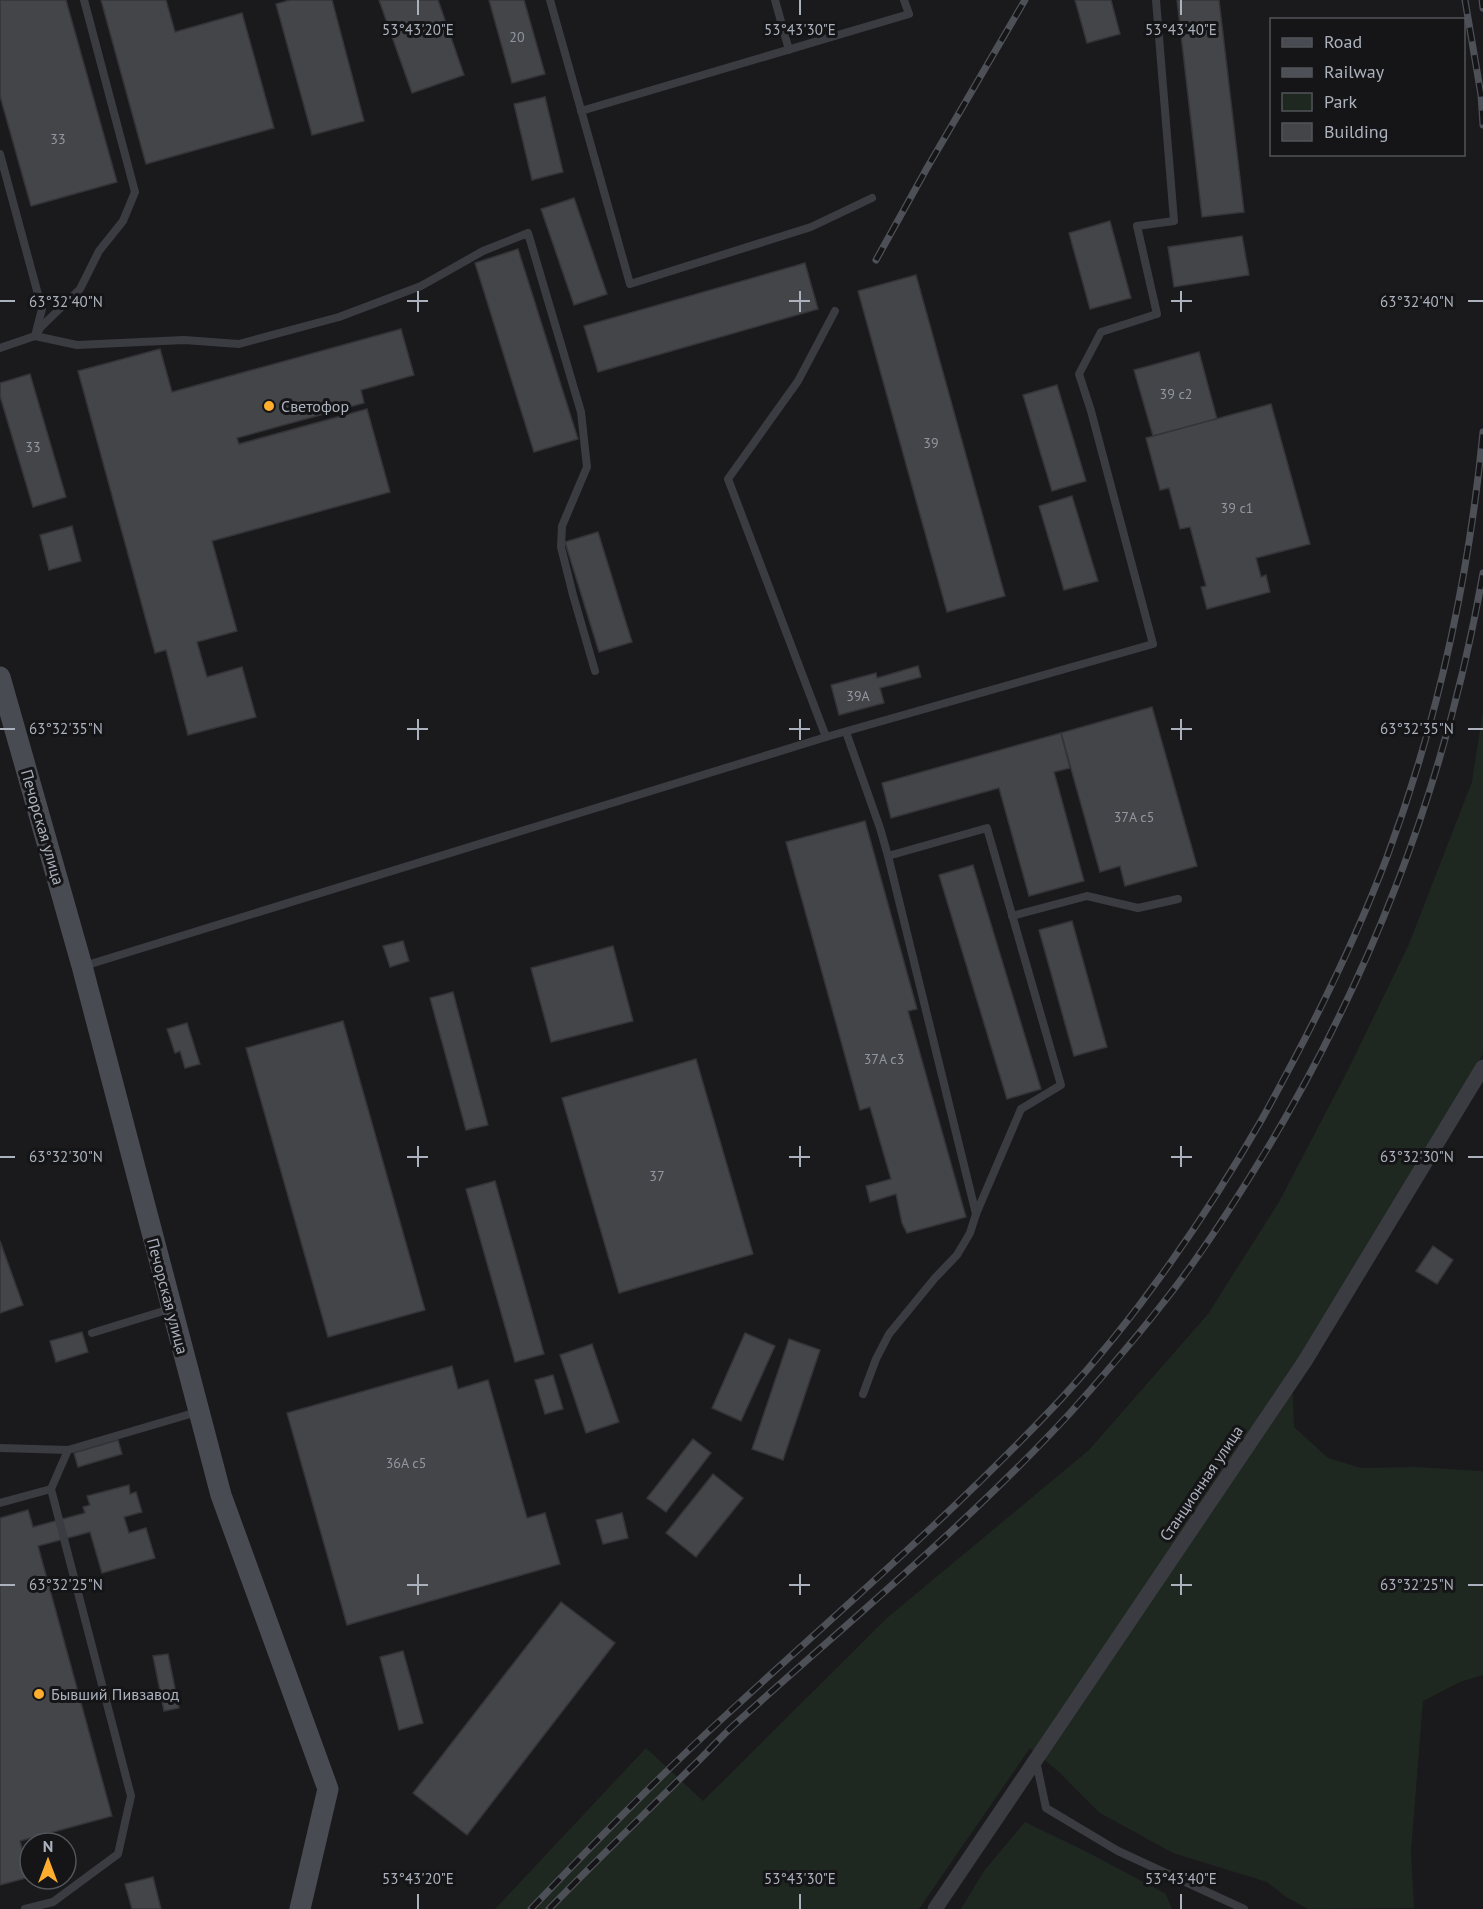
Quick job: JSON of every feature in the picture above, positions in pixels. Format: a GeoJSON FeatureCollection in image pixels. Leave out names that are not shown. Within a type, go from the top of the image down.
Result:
{"type":"FeatureCollection","features":[{"type":"Feature","properties":{"kind":"street","name":"Печорская улица"},"geometry":{"type":"LineString","coordinates":[[0,677],[10,725],[82,966],[221,1495],[328,1789],[300,1909]]}},
{"type":"Feature","properties":{"kind":"street","name":"Станционная улица"},"geometry":{"type":"LineString","coordinates":[[935,1909],[1305,1361],[1483,1067]]}},
{"type":"Feature","properties":{"kind":"lane"},"geometry":{"type":"LineString","coordinates":[[35,336],[41,327],[80,290],[99,251],[123,221],[135,192],[84,0]]}},
{"type":"Feature","properties":{"kind":"lane"},"geometry":{"type":"LineString","coordinates":[[550,0],[630,284],[811,227],[872,198]]}},
{"type":"Feature","properties":{"kind":"lane"},"geometry":{"type":"LineString","coordinates":[[775,0],[789,50]]}},
{"type":"Feature","properties":{"kind":"lane"},"geometry":{"type":"LineString","coordinates":[[582,111],[909,14],[904,0]]}},
{"type":"Feature","properties":{"kind":"lane"},"geometry":{"type":"LineString","coordinates":[[82,966],[826,737],[1153,644],[1079,374],[1101,332],[1157,314],[1137,226],[1174,221],[1156,0]]}},
{"type":"Feature","properties":{"kind":"lane"},"geometry":{"type":"LineString","coordinates":[[0,154],[42,309],[35,336]]}},
{"type":"Feature","properties":{"kind":"lane"},"geometry":{"type":"LineString","coordinates":[[0,348],[35,336],[77,345],[184,340],[239,344],[339,317],[421,286],[483,251],[528,233],[582,412],[586,467],[562,526],[561,547],[595,671]]}},
{"type":"Feature","properties":{"kind":"lane"},"geometry":{"type":"LineString","coordinates":[[826,737],[728,479],[798,381],[835,311]]}},
{"type":"Feature","properties":{"kind":"lane"},"geometry":{"type":"LineString","coordinates":[[846,732],[888,856],[976,1214]]}},
{"type":"Feature","properties":{"kind":"lane"},"geometry":{"type":"LineString","coordinates":[[863,1394],[876,1359],[890,1334],[935,1278],[957,1255],[970,1233],[1021,1109],[1061,1085],[987,828],[888,856]]}},
{"type":"Feature","properties":{"kind":"lane"},"geometry":{"type":"LineString","coordinates":[[1012,916],[1087,896],[1138,908],[1178,899]]}},
{"type":"Feature","properties":{"kind":"lane"},"geometry":{"type":"LineString","coordinates":[[92,1333],[171,1308]]}},
{"type":"Feature","properties":{"kind":"lane"},"geometry":{"type":"LineString","coordinates":[[0,1448],[68,1450],[199,1411]]}},
{"type":"Feature","properties":{"kind":"lane"},"geometry":{"type":"LineString","coordinates":[[25,1909],[53,1902],[118,1854],[131,1796],[51,1489],[68,1450]]}},
{"type":"Feature","properties":{"kind":"lane"},"geometry":{"type":"LineString","coordinates":[[0,1503],[51,1489]]}},
{"type":"Feature","properties":{"kind":"lane"},"geometry":{"type":"LineString","coordinates":[[1035,1760],[1046,1808],[1118,1851],[1244,1909]]}},
{"type":"Feature","properties":{"kind":"green space"},"geometry":{"type":"Polygon","coordinates":[[[1483,711],[1483,1054],[1320,1336],[1292,1377],[1294,1427],[1328,1458],[1361,1468],[1416,1467],[1481,1471],[1483,1473],[1483,1675],[1460,1682],[1423,1701],[1411,1851],[1414,1908],[1308,1909],[1286,1897],[1267,1882],[1173,1853],[1100,1813],[1058,1771],[1030,1748],[919,1909],[495,1909],[646,1748],[703,1801],[887,1618],[1089,1450],[1208,1314],[1279,1202],[1347,1072],[1409,944],[1472,782],[1483,711]]]}},
{"type":"Feature","properties":{"kind":"green space"},"geometry":{"type":"Polygon","coordinates":[[[1025,1822],[1166,1894],[1172,1909],[961,1909],[984,1871],[1025,1822]]]}},
{"type":"Feature","properties":{"kind":"building"},"geometry":{"type":"Polygon","coordinates":[[[0,0],[66,0],[117,182],[31,206],[0,96],[0,0]]]}},
{"type":"Feature","properties":{"kind":"building"},"geometry":{"type":"Polygon","coordinates":[[[101,0],[166,0],[175,32],[242,13],[274,128],[146,164],[101,0]]]}},
{"type":"Feature","properties":{"kind":"building"},"geometry":{"type":"Polygon","coordinates":[[[290,0],[332,0],[364,121],[312,135],[276,4],[290,0]]]}},
{"type":"Feature","properties":{"kind":"building"},"geometry":{"type":"Polygon","coordinates":[[[379,0],[438,0],[464,75],[412,93],[379,0]]]}},
{"type":"Feature","properties":{"kind":"building"},"geometry":{"type":"Polygon","coordinates":[[[489,0],[524,0],[545,74],[512,83],[489,0]]]}},
{"type":"Feature","properties":{"kind":"building"},"geometry":{"type":"Polygon","coordinates":[[[1075,0],[1111,0],[1120,34],[1087,43],[1075,0]]]}},
{"type":"Feature","properties":{"kind":"building"},"geometry":{"type":"Polygon","coordinates":[[[1177,0],[1219,0],[1244,212],[1202,217],[1177,0]]]}},
{"type":"Feature","properties":{"kind":"building"},"geometry":{"type":"Polygon","coordinates":[[[545,97],[563,172],[532,180],[514,104],[545,97]]]}},
{"type":"Feature","properties":{"kind":"building"},"geometry":{"type":"Polygon","coordinates":[[[574,198],[607,294],[574,305],[541,209],[574,198]]]}},
{"type":"Feature","properties":{"kind":"building"},"geometry":{"type":"Polygon","coordinates":[[[1110,221],[1131,298],[1090,309],[1069,233],[1110,221]]]}},
{"type":"Feature","properties":{"kind":"building"},"geometry":{"type":"Polygon","coordinates":[[[1242,236],[1249,275],[1174,287],[1168,247],[1242,236]]]}},
{"type":"Feature","properties":{"kind":"building"},"geometry":{"type":"Polygon","coordinates":[[[518,249],[578,439],[534,452],[475,263],[518,249]]]}},
{"type":"Feature","properties":{"kind":"building"},"geometry":{"type":"Polygon","coordinates":[[[805,263],[818,309],[598,372],[584,326],[805,263]]]}},
{"type":"Feature","properties":{"kind":"building"},"geometry":{"type":"Polygon","coordinates":[[[916,275],[1005,596],[947,612],[858,291],[916,275]]]}},
{"type":"Feature","properties":{"kind":"building"},"geometry":{"type":"Polygon","coordinates":[[[401,329],[414,375],[361,390],[364,403],[237,438],[239,444],[367,409],[390,492],[212,541],[237,631],[197,642],[207,677],[242,667],[256,717],[188,735],[166,650],[155,653],[78,371],[160,349],[172,392],[401,329]]]}},
{"type":"Feature","properties":{"kind":"building"},"geometry":{"type":"Polygon","coordinates":[[[1199,352],[1217,419],[1153,436],[1134,370],[1199,352]]]}},
{"type":"Feature","properties":{"kind":"building"},"geometry":{"type":"Polygon","coordinates":[[[30,374],[66,497],[33,507],[0,396],[0,383],[30,374]]]}},
{"type":"Feature","properties":{"kind":"building"},"geometry":{"type":"Polygon","coordinates":[[[1057,385],[1086,481],[1052,491],[1023,395],[1057,385]]]}},
{"type":"Feature","properties":{"kind":"building"},"geometry":{"type":"Polygon","coordinates":[[[1271,404],[1310,544],[1256,558],[1261,577],[1266,575],[1270,592],[1207,609],[1201,587],[1206,586],[1190,527],[1180,529],[1169,488],[1160,490],[1146,438],[1271,404]]]}},
{"type":"Feature","properties":{"kind":"building"},"geometry":{"type":"Polygon","coordinates":[[[1072,496],[1098,581],[1064,590],[1039,506],[1072,496]]]}},
{"type":"Feature","properties":{"kind":"building"},"geometry":{"type":"Polygon","coordinates":[[[72,526],[81,561],[49,570],[40,535],[72,526]]]}},
{"type":"Feature","properties":{"kind":"building"},"geometry":{"type":"Polygon","coordinates":[[[598,532],[632,642],[599,652],[565,542],[598,532]]]}},
{"type":"Feature","properties":{"kind":"building"},"geometry":{"type":"Polygon","coordinates":[[[918,666],[921,677],[880,688],[884,703],[839,715],[831,685],[876,673],[877,678],[918,666]]]}},
{"type":"Feature","properties":{"kind":"building"},"geometry":{"type":"Polygon","coordinates":[[[1152,707],[1197,866],[1125,886],[1120,866],[1100,872],[1061,733],[1152,707]]]}},
{"type":"Feature","properties":{"kind":"building"},"geometry":{"type":"Polygon","coordinates":[[[1061,733],[1070,768],[1054,772],[1084,881],[1029,896],[999,788],[891,818],[882,783],[1061,733]]]}},
{"type":"Feature","properties":{"kind":"building"},"geometry":{"type":"Polygon","coordinates":[[[865,821],[917,1009],[908,1011],[966,1217],[907,1233],[902,1223],[896,1194],[870,1202],[866,1186],[891,1179],[870,1107],[860,1110],[786,842],[865,821]]]}},
{"type":"Feature","properties":{"kind":"building"},"geometry":{"type":"Polygon","coordinates":[[[973,865],[1041,1089],[1007,1099],[939,875],[973,865]]]}},
{"type":"Feature","properties":{"kind":"building"},"geometry":{"type":"Polygon","coordinates":[[[1072,921],[1107,1047],[1074,1056],[1039,930],[1072,921]]]}},
{"type":"Feature","properties":{"kind":"building"},"geometry":{"type":"Polygon","coordinates":[[[403,941],[409,961],[390,967],[383,946],[403,941]]]}},
{"type":"Feature","properties":{"kind":"building"},"geometry":{"type":"Polygon","coordinates":[[[613,946],[633,1021],[551,1042],[531,968],[613,946]]]}},
{"type":"Feature","properties":{"kind":"building"},"geometry":{"type":"Polygon","coordinates":[[[453,992],[488,1125],[466,1130],[430,998],[453,992]]]}},
{"type":"Feature","properties":{"kind":"building"},"geometry":{"type":"Polygon","coordinates":[[[343,1021],[425,1310],[328,1337],[246,1048],[343,1021]]]}},
{"type":"Feature","properties":{"kind":"building"},"geometry":{"type":"Polygon","coordinates":[[[187,1023],[200,1064],[185,1068],[180,1051],[175,1053],[167,1029],[187,1023]]]}},
{"type":"Feature","properties":{"kind":"building"},"geometry":{"type":"Polygon","coordinates":[[[696,1059],[753,1254],[619,1293],[562,1098],[696,1059]]]}},
{"type":"Feature","properties":{"kind":"building"},"geometry":{"type":"Polygon","coordinates":[[[495,1181],[544,1354],[515,1362],[466,1189],[495,1181]]]}},
{"type":"Feature","properties":{"kind":"building"},"geometry":{"type":"Polygon","coordinates":[[[0,1241],[23,1305],[0,1313],[0,1241]]]}},
{"type":"Feature","properties":{"kind":"building"},"geometry":{"type":"Polygon","coordinates":[[[1433,1246],[1453,1260],[1437,1284],[1416,1271],[1433,1246]]]}},
{"type":"Feature","properties":{"kind":"building"},"geometry":{"type":"Polygon","coordinates":[[[82,1332],[88,1352],[56,1362],[50,1341],[82,1332]]]}},
{"type":"Feature","properties":{"kind":"building"},"geometry":{"type":"Polygon","coordinates":[[[745,1333],[775,1346],[741,1421],[712,1408],[745,1333]]]}},
{"type":"Feature","properties":{"kind":"building"},"geometry":{"type":"Polygon","coordinates":[[[789,1339],[820,1350],[783,1460],[752,1449],[789,1339]]]}},
{"type":"Feature","properties":{"kind":"building"},"geometry":{"type":"Polygon","coordinates":[[[592,1344],[619,1422],[586,1433],[560,1355],[592,1344]]]}},
{"type":"Feature","properties":{"kind":"building"},"geometry":{"type":"Polygon","coordinates":[[[452,1366],[458,1389],[488,1380],[527,1518],[545,1513],[560,1564],[347,1625],[287,1413],[452,1366]]]}},
{"type":"Feature","properties":{"kind":"building"},"geometry":{"type":"Polygon","coordinates":[[[553,1375],[563,1409],[545,1414],[535,1380],[553,1375]]]}},
{"type":"Feature","properties":{"kind":"building"},"geometry":{"type":"Polygon","coordinates":[[[693,1439],[711,1453],[666,1512],[647,1498],[693,1439]]]}},
{"type":"Feature","properties":{"kind":"building"},"geometry":{"type":"Polygon","coordinates":[[[118,1440],[122,1454],[78,1467],[74,1453],[118,1440]]]}},
{"type":"Feature","properties":{"kind":"building"},"geometry":{"type":"Polygon","coordinates":[[[713,1474],[743,1498],[696,1557],[666,1533],[713,1474]]]}},
{"type":"Feature","properties":{"kind":"building","name":"Бывший Пивзавод"},"geometry":{"type":"Polygon","coordinates":[[[129,1485],[130,1494],[136,1492],[142,1512],[124,1517],[129,1533],[146,1528],[155,1558],[102,1573],[90,1532],[38,1546],[112,1816],[57,1831],[18,1831],[18,1880],[0,1885],[0,1518],[28,1510],[33,1527],[85,1513],[83,1507],[90,1505],[87,1496],[129,1485]]]}},
{"type":"Feature","properties":{"kind":"building"},"geometry":{"type":"Polygon","coordinates":[[[622,1513],[628,1538],[603,1544],[596,1520],[622,1513]]]}},
{"type":"Feature","properties":{"kind":"building"},"geometry":{"type":"Polygon","coordinates":[[[561,1602],[615,1643],[467,1835],[413,1793],[561,1602]]]}},
{"type":"Feature","properties":{"kind":"building"},"geometry":{"type":"Polygon","coordinates":[[[403,1651],[423,1723],[399,1730],[380,1657],[403,1651]]]}},
{"type":"Feature","properties":{"kind":"building"},"geometry":{"type":"Polygon","coordinates":[[[168,1654],[179,1708],[164,1711],[153,1656],[168,1654]]]}},
{"type":"Feature","properties":{"kind":"building"},"geometry":{"type":"Polygon","coordinates":[[[153,1877],[161,1909],[132,1909],[125,1884],[153,1877]]]}},
{"type":"Feature","properties":{"kind":"railway"},"geometry":{"type":"LineString","coordinates":[[876,260],[1025,0]]}},
{"type":"Feature","properties":{"kind":"railway"},"geometry":{"type":"LineString","coordinates":[[1465,0],[1481,95],[1483,125]]}},
{"type":"Feature","properties":{"kind":"railway"},"geometry":{"type":"LineString","coordinates":[[1482,0],[1483,8]]}},
{"type":"Feature","properties":{"kind":"railway"},"geometry":{"type":"LineString","coordinates":[[531,1909],[674,1764],[938,1522],[1021,1441],[1117,1334],[1169,1264],[1218,1192],[1297,1055],[1360,924],[1387,857],[1422,753],[1449,648],[1469,540],[1483,432]]}},
{"type":"Feature","properties":{"kind":"railway"},"geometry":{"type":"LineString","coordinates":[[549,1909],[733,1726],[906,1573],[1031,1454],[1129,1345],[1199,1255],[1253,1172],[1332,1031],[1397,884],[1424,808],[1447,731],[1467,652],[1483,573]]}},
{"type":"Feature","properties":{"kind":"place","name":"Светофор"},"geometry":{"type":"Point","coordinates":[269,406]}},
{"type":"Feature","properties":{"kind":"place","name":"Бывший Пивзавод"},"geometry":{"type":"Point","coordinates":[39,1694]}}]}
